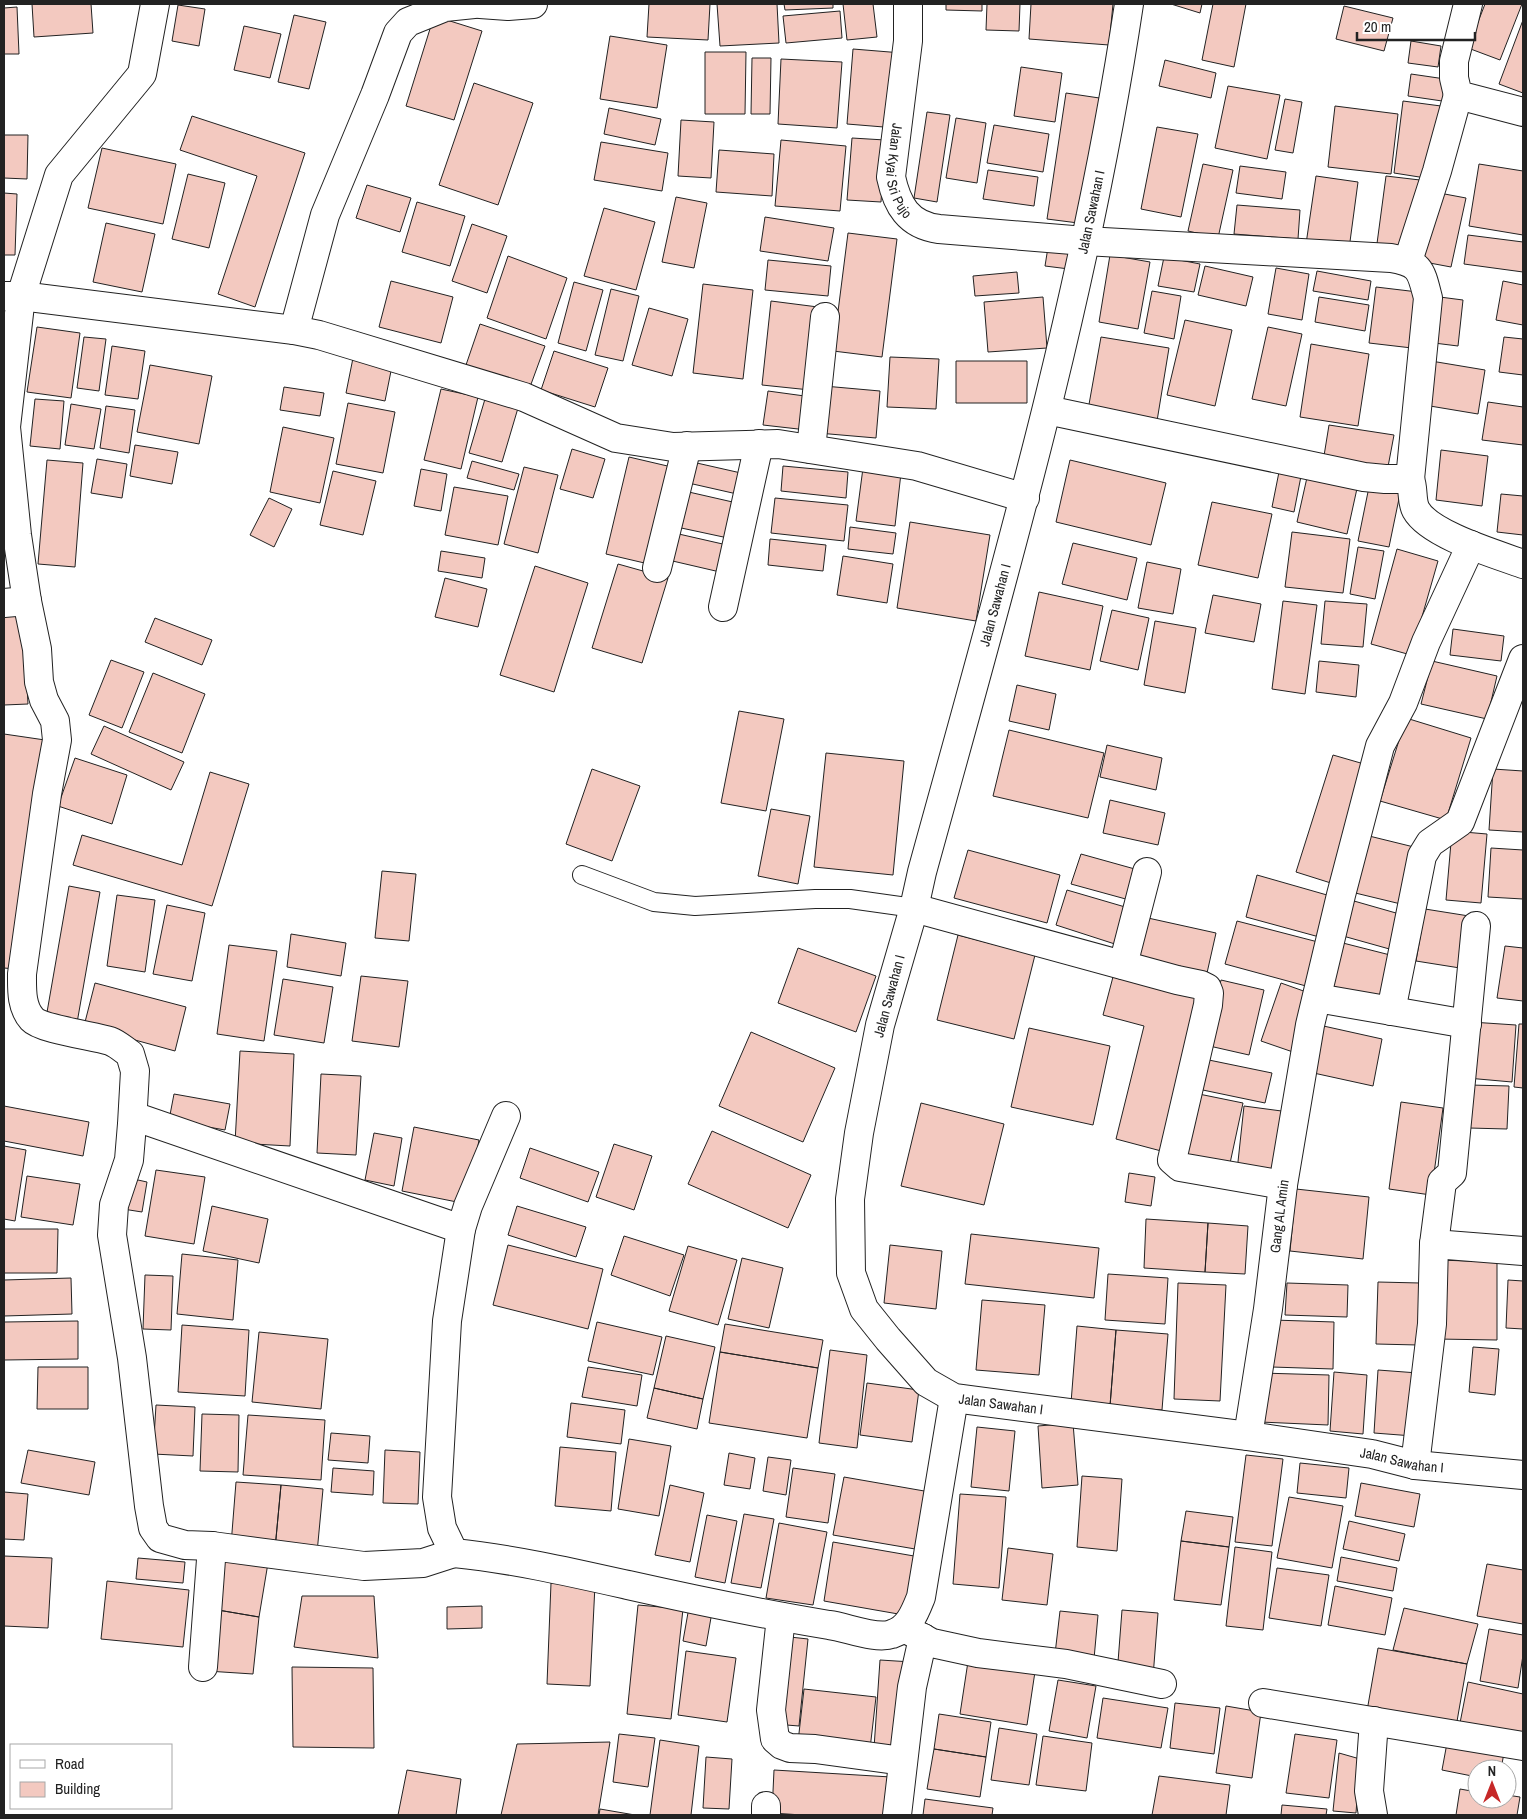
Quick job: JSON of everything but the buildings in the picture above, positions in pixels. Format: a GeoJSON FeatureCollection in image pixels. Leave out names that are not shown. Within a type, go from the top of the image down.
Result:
{"type":"FeatureCollection","features":[{"type":"Feature","properties":{"kind":"street"},"geometry":{"type":"LineString","coordinates":[[155,4],[142,74],[59,175],[12,296],[6,427],[17,536],[15,602],[38,649],[39,682],[44,700],[55,721],[57,740],[47,794],[22,974],[22,995],[26,1010],[32,1020],[44,1025],[113,1042],[130,1054],[135,1071],[133,1116],[128,1160],[114,1205],[112,1235],[132,1358],[153,1528],[160,1538],[185,1545],[212,1546],[364,1566],[423,1563],[454,1553],[526,1562],[781,1617],[878,1635],[913,1633],[932,1643],[978,1653],[1066,1664],[1162,1684]]}},
{"type":"Feature","properties":{"kind":"street"},"geometry":{"type":"LineString","coordinates":[[294,330],[325,215],[375,95],[398,33],[408,22],[445,7],[474,4]]}},
{"type":"Feature","properties":{"kind":"street"},"geometry":{"type":"LineString","coordinates":[[480,4],[508,6],[533,4]]}},
{"type":"Feature","properties":{"kind":"street","name":"Jalan Kyai Sri Pujo"},"geometry":{"type":"LineString","coordinates":[[908,4],[908,41],[891,177],[901,206],[910,217],[929,228],[1085,241],[1381,257],[1408,261]]}},
{"type":"Feature","properties":{"kind":"street","name":"Jalan Sawahan I"},"geometry":{"type":"LineString","coordinates":[[1129,4],[1117,86],[1047,410],[1025,498],[922,872],[914,908],[880,1025],[850,1198],[851,1273],[864,1309],[876,1324],[926,1382],[954,1398],[1372,1454],[1415,1465],[1523,1476]]}},
{"type":"Feature","properties":{"kind":"street"},"geometry":{"type":"LineString","coordinates":[[1468,4],[1454,62],[1454,78],[1458,95],[1437,171],[1408,261],[1421,271],[1428,298],[1410,479],[1413,487],[1415,509],[1440,531],[1471,545],[1523,564]]}},
{"type":"Feature","properties":{"kind":"street"},"geometry":{"type":"LineString","coordinates":[[1458,95],[1523,112]]}},
{"type":"Feature","properties":{"kind":"street"},"geometry":{"type":"LineString","coordinates":[[12,296],[294,330],[319,335],[524,397],[616,438],[673,447],[778,444],[917,466],[1025,498]]}},
{"type":"Feature","properties":{"kind":"street"},"geometry":{"type":"LineString","coordinates":[[811,449],[825,317]]}},
{"type":"Feature","properties":{"kind":"street"},"geometry":{"type":"LineString","coordinates":[[1047,410],[1364,477],[1410,479]]}},
{"type":"Feature","properties":{"kind":"street"},"geometry":{"type":"LineString","coordinates":[[723,606],[759,444]]}},
{"type":"Feature","properties":{"kind":"street"},"geometry":{"type":"LineString","coordinates":[[657,568],[687,446]]}},
{"type":"Feature","properties":{"kind":"street","name":"Gang AL Amin"},"geometry":{"type":"LineString","coordinates":[[1248,1436],[1268,1309],[1284,1185],[1310,1025],[1341,895],[1380,746],[1403,703],[1426,642],[1471,545]]}},
{"type":"Feature","properties":{"kind":"street"},"geometry":{"type":"LineString","coordinates":[[1391,1011],[1422,856],[1430,843],[1460,822],[1523,659]]}},
{"type":"Feature","properties":{"kind":"street"},"geometry":{"type":"LineString","coordinates":[[1123,965],[1147,872]]}},
{"type":"Feature","properties":{"kind":"street"},"geometry":{"type":"LineString","coordinates":[[914,908],[1207,988],[1209,993],[1208,1005],[1172,1160],[1180,1167],[1284,1185]]}},
{"type":"Feature","properties":{"kind":"street"},"geometry":{"type":"LineString","coordinates":[[1415,1465],[1432,1324],[1434,1244],[1442,1182],[1452,1173],[1468,1024],[1476,926]]}},
{"type":"Feature","properties":{"kind":"street"},"geometry":{"type":"LineString","coordinates":[[1317,998],[1468,1024]]}},
{"type":"Feature","properties":{"kind":"street"},"geometry":{"type":"LineString","coordinates":[[133,1116],[461,1229]]}},
{"type":"Feature","properties":{"kind":"street"},"geometry":{"type":"LineString","coordinates":[[454,1553],[442,1528],[437,1497],[447,1321],[461,1229],[468,1206],[506,1116]]}},
{"type":"Feature","properties":{"kind":"street"},"geometry":{"type":"LineString","coordinates":[[1434,1244],[1523,1252]]}},
{"type":"Feature","properties":{"kind":"street"},"geometry":{"type":"LineString","coordinates":[[897,1815],[912,1687],[913,1617],[921,1597],[954,1398]]}},
{"type":"Feature","properties":{"kind":"street"},"geometry":{"type":"LineString","coordinates":[[203,1667],[212,1546]]}},
{"type":"Feature","properties":{"kind":"street"},"geometry":{"type":"LineString","coordinates":[[781,1617],[771,1710],[775,1739],[782,1745],[790,1748],[815,1749],[903,1761]]}},
{"type":"Feature","properties":{"kind":"street"},"geometry":{"type":"LineString","coordinates":[[1263,1703],[1465,1738],[1523,1746]]}},
{"type":"Feature","properties":{"kind":"street"},"geometry":{"type":"LineString","coordinates":[[1373,1815],[1369,1791],[1374,1721]]}},
{"type":"Feature","properties":{"kind":"lane"},"geometry":{"type":"LineString","coordinates":[[582,874],[654,902],[695,906],[815,899],[850,899],[914,908]]}}]}
